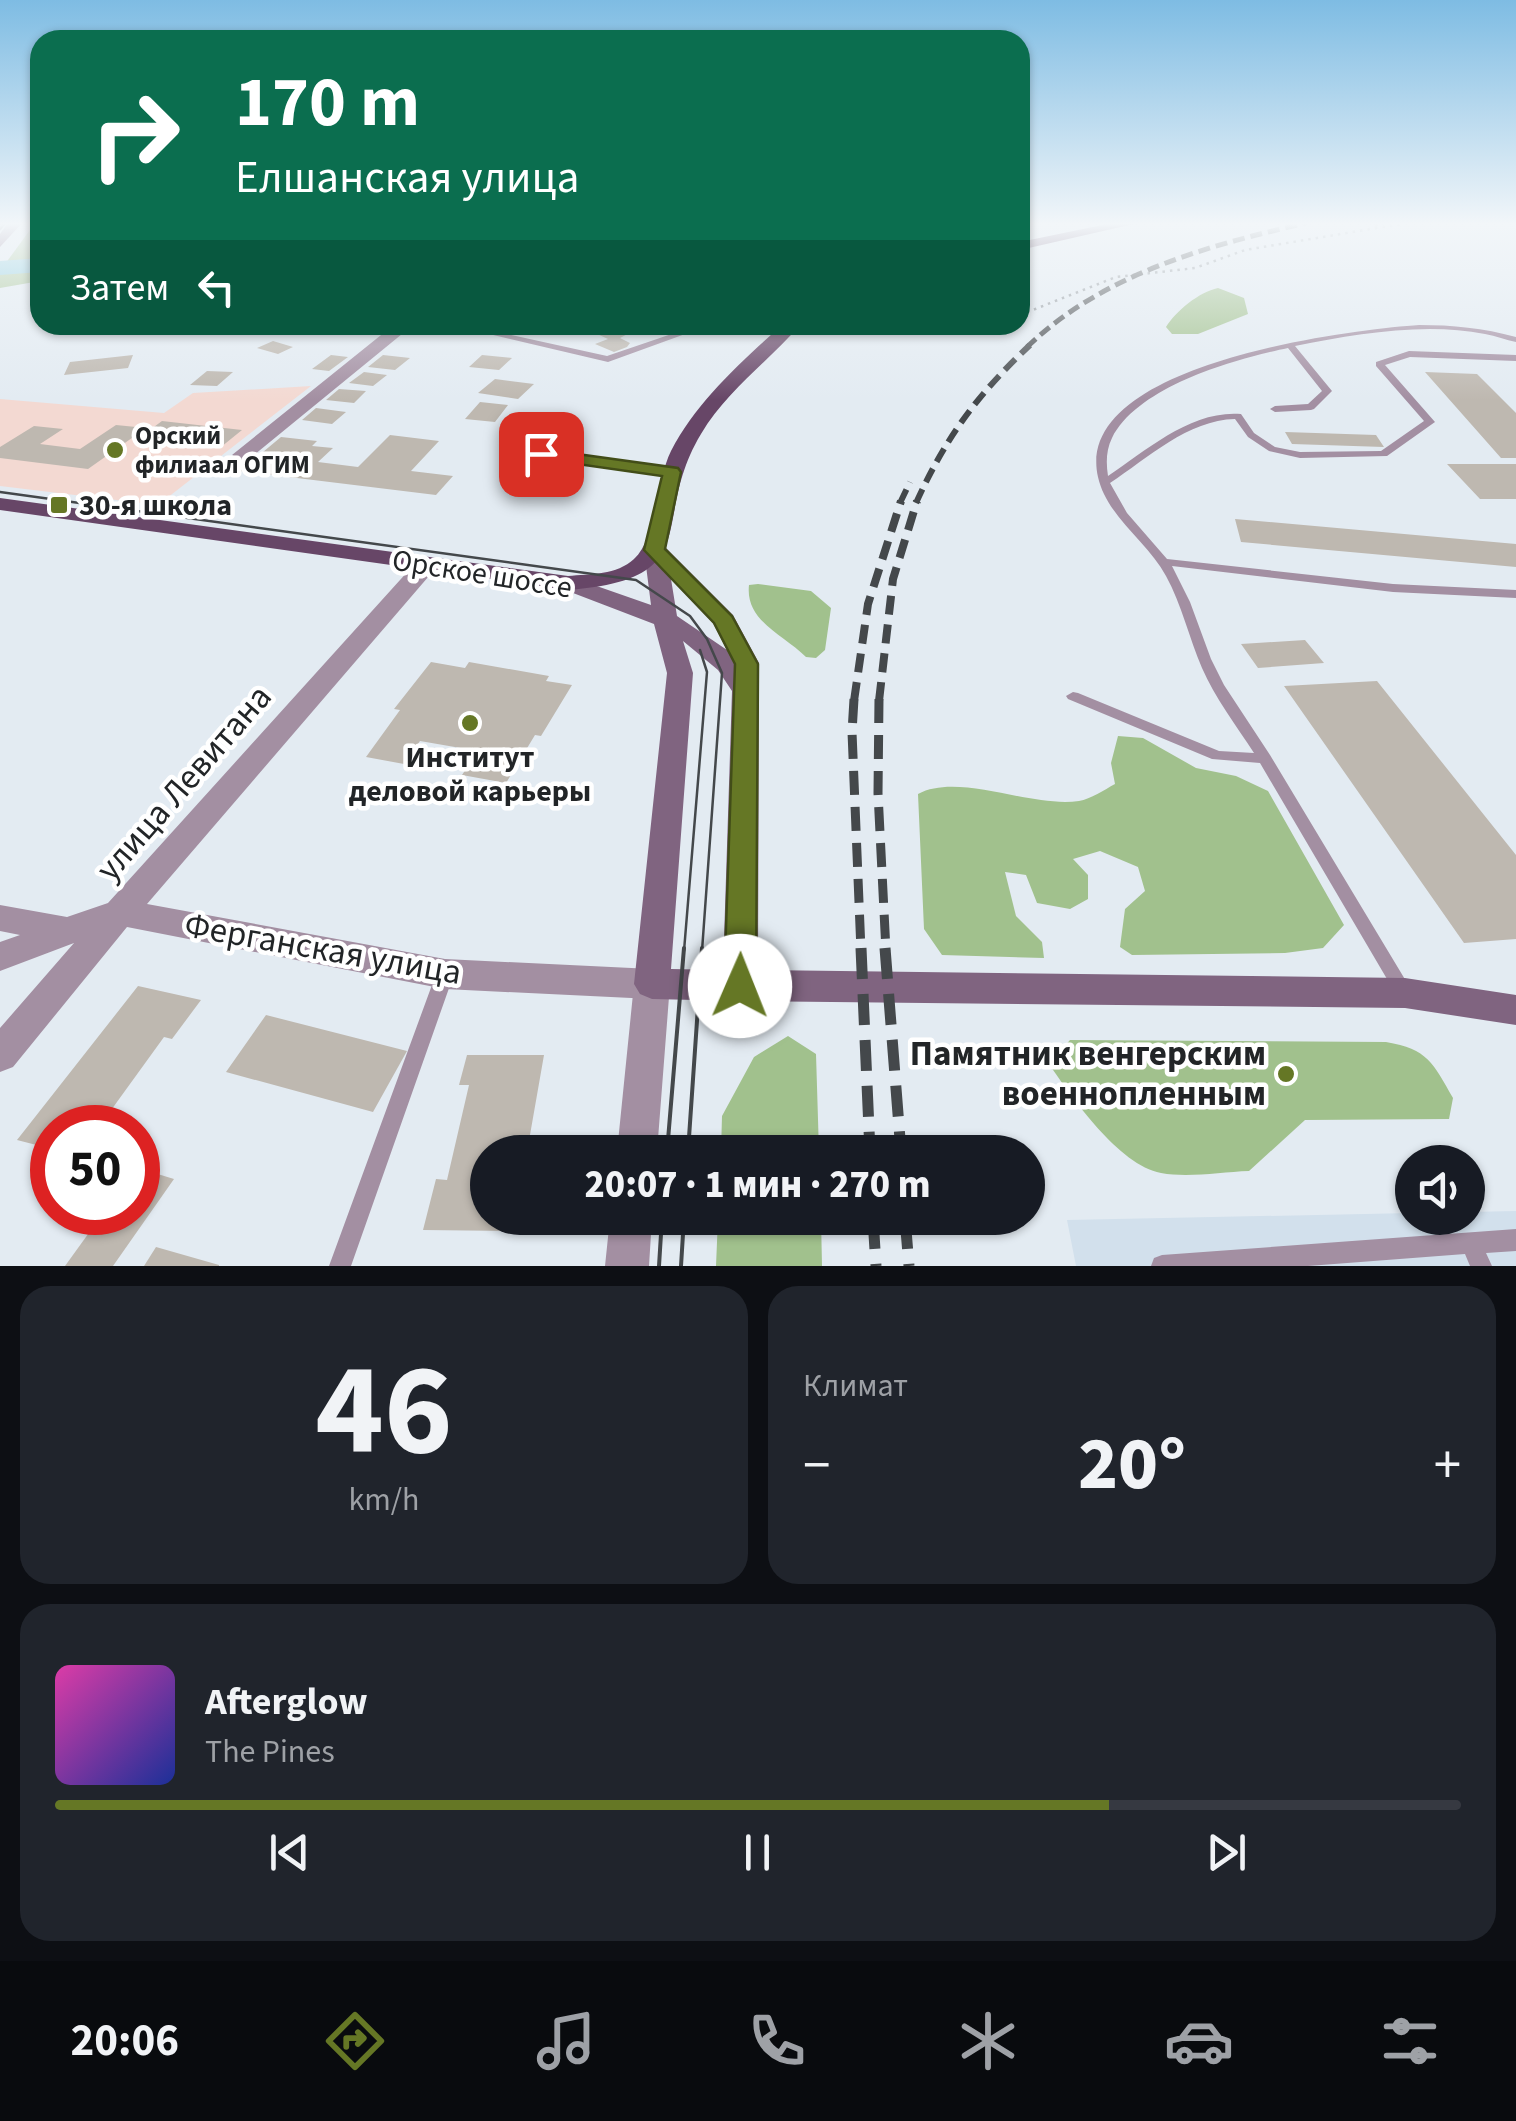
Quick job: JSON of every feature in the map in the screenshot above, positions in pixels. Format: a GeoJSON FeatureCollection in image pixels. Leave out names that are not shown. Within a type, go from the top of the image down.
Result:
{"type":"FeatureCollection","features":[{"type":"Feature","properties":{"kind":"main road"},"geometry":{"type":"LineString","coordinates":[[781,335],[730,384],[698,426],[672,472],[655,550],[665,620],[680,673],[652,984],[1404,993],[1516,1010]]}},
{"type":"Feature","properties":{"kind":"main road","name":"Орское шоссе"},"geometry":{"type":"LineString","coordinates":[[0,504],[568,583],[665,620],[713,647],[728,662],[747,695]]}},
{"type":"Feature","properties":{"kind":"main road"},"geometry":{"type":"LineString","coordinates":[[568,583],[612,577],[638,568],[655,550]]}},
{"type":"Feature","properties":{"kind":"main road"},"geometry":{"type":"LineString","coordinates":[[655,550],[724,620],[746,664],[740,986]]}},
{"type":"Feature","properties":{"kind":"street"},"geometry":{"type":"LineString","coordinates":[[242,455],[391,335]]}},
{"type":"Feature","properties":{"kind":"street","name":"улица Левитана"},"geometry":{"type":"LineString","coordinates":[[0,1055],[120,912],[427,564]]}},
{"type":"Feature","properties":{"kind":"street"},"geometry":{"type":"LineString","coordinates":[[0,957],[120,912]]}},
{"type":"Feature","properties":{"kind":"street","name":"Ферганская улица"},"geometry":{"type":"LineString","coordinates":[[120,912],[445,974],[652,984]]}},
{"type":"Feature","properties":{"kind":"street"},"geometry":{"type":"LineString","coordinates":[[0,918],[68,932]]}},
{"type":"Feature","properties":{"kind":"street"},"geometry":{"type":"LineString","coordinates":[[639,1135],[652,984]]}},
{"type":"Feature","properties":{"kind":"street"},"geometry":{"type":"LineString","coordinates":[[627,1266],[630,1235]]}},
{"type":"Feature","properties":{"kind":"lane"},"geometry":{"type":"LineString","coordinates":[[1404,993],[1211,673],[1188,609],[1163,562],[1122,516],[1105,482],[1101,458],[1126,412],[1169,384],[1236,358],[1332,334],[1463,329],[1514,338]]}},
{"type":"Feature","properties":{"kind":"lane"},"geometry":{"type":"LineString","coordinates":[[502,335],[608,360],[678,335]]}},
{"type":"Feature","properties":{"kind":"lane"},"geometry":{"type":"LineString","coordinates":[[1275,409],[1310,407],[1327,391],[1289,344]]}},
{"type":"Feature","properties":{"kind":"lane"},"geometry":{"type":"LineString","coordinates":[[1105,482],[1201,421],[1222,414],[1238,416],[1252,436],[1272,449],[1300,455],[1383,454],[1430,422],[1379,364],[1408,354],[1516,358]]}},
{"type":"Feature","properties":{"kind":"lane"},"geometry":{"type":"LineString","coordinates":[[509,450],[672,472]]}},
{"type":"Feature","properties":{"kind":"lane"},"geometry":{"type":"LineString","coordinates":[[1163,562],[1393,588],[1516,594]]}},
{"type":"Feature","properties":{"kind":"lane"},"geometry":{"type":"LineString","coordinates":[[1073,696],[1218,756],[1265,758]]}},
{"type":"Feature","properties":{"kind":"lane"},"geometry":{"type":"LineString","coordinates":[[340,1266],[445,974]]}},
{"type":"Feature","properties":{"kind":"lane"},"geometry":{"type":"LineString","coordinates":[[1162,1266],[1379,1258],[1516,1240]]}},
{"type":"Feature","properties":{"kind":"lane"},"geometry":{"type":"LineString","coordinates":[[1471,1243],[1481,1266]]}},
{"type":"Feature","properties":{"kind":"path"},"geometry":{"type":"LineString","coordinates":[[1030,311],[1103,282]]}},
{"type":"Feature","properties":{"kind":"shaded area","name":"Орский филиаал ОГИМ"},"geometry":{"type":"Polygon","coordinates":[[[311,386],[158,505],[0,486],[0,399],[164,413],[193,393],[311,386]]]}},
{"type":"Feature","properties":{"kind":"shaded area"},"geometry":{"type":"Polygon","coordinates":[[[1516,1211],[1516,1266],[1076,1266],[1067,1220],[1395,1213],[1395,1235],[1485,1235],[1485,1212],[1516,1211]]]}},
{"type":"Feature","properties":{"kind":"green space"},"geometry":{"type":"Polygon","coordinates":[[[0,282],[30,282],[30,283],[0,288],[0,282]]]}},
{"type":"Feature","properties":{"kind":"green space"},"geometry":{"type":"Polygon","coordinates":[[[1218,288],[1244,298],[1248,314],[1198,334],[1172,334],[1166,327],[1176,315],[1196,298],[1218,288]]]}},
{"type":"Feature","properties":{"kind":"green space"},"geometry":{"type":"Polygon","coordinates":[[[749,585],[811,591],[831,608],[825,650],[816,658],[806,657],[767,626],[749,597],[749,585]]]}},
{"type":"Feature","properties":{"kind":"green space"},"geometry":{"type":"Polygon","coordinates":[[[1118,736],[1143,738],[1196,768],[1236,776],[1268,791],[1344,925],[1323,948],[1285,953],[1132,955],[1120,947],[1125,909],[1145,891],[1138,867],[1100,851],[1073,859],[1088,875],[1088,899],[1070,909],[1037,903],[1026,875],[1005,872],[1016,916],[1042,942],[1044,958],[942,955],[924,929],[918,794],[954,787],[1039,800],[1084,800],[1115,784],[1111,763],[1118,736]]]}},
{"type":"Feature","properties":{"kind":"green space"},"geometry":{"type":"Polygon","coordinates":[[[788,1036],[816,1054],[818,1135],[721,1135],[722,1116],[754,1057],[788,1036]]]}},
{"type":"Feature","properties":{"kind":"green space"},"geometry":{"type":"Polygon","coordinates":[[[1070,1040],[1386,1042],[1411,1049],[1428,1060],[1453,1098],[1449,1119],[1305,1120],[1249,1171],[1161,1173],[1145,1167],[1113,1144],[1049,1064],[1070,1040]]]}},
{"type":"Feature","properties":{"kind":"green space"},"geometry":{"type":"Polygon","coordinates":[[[717,1235],[821,1235],[822,1266],[716,1266],[717,1235]]]}},
{"type":"Feature","properties":{"kind":"building"},"geometry":{"type":"Polygon","coordinates":[[[599,335],[626,335],[620,338],[630,343],[614,352],[595,344],[608,339],[599,335]]]}},
{"type":"Feature","properties":{"kind":"building"},"geometry":{"type":"Polygon","coordinates":[[[273,341],[293,347],[278,354],[257,348],[273,341]]]}},
{"type":"Feature","properties":{"kind":"building"},"geometry":{"type":"Polygon","coordinates":[[[133,355],[128,368],[64,375],[70,362],[133,355]]]}},
{"type":"Feature","properties":{"kind":"building"},"geometry":{"type":"Polygon","coordinates":[[[331,355],[348,357],[329,371],[312,369],[331,355]]]}},
{"type":"Feature","properties":{"kind":"building"},"geometry":{"type":"Polygon","coordinates":[[[383,355],[410,358],[395,370],[368,367],[383,355]]]}},
{"type":"Feature","properties":{"kind":"building"},"geometry":{"type":"Polygon","coordinates":[[[482,355],[512,358],[499,370],[469,367],[482,355]]]}},
{"type":"Feature","properties":{"kind":"building"},"geometry":{"type":"Polygon","coordinates":[[[207,371],[233,372],[217,386],[190,385],[207,371]]]}},
{"type":"Feature","properties":{"kind":"building"},"geometry":{"type":"Polygon","coordinates":[[[364,372],[387,375],[373,386],[349,383],[364,372]]]}},
{"type":"Feature","properties":{"kind":"building"},"geometry":{"type":"Polygon","coordinates":[[[1425,372],[1477,374],[1516,413],[1516,458],[1501,458],[1425,372]]]}},
{"type":"Feature","properties":{"kind":"building"},"geometry":{"type":"Polygon","coordinates":[[[495,379],[534,384],[518,399],[478,393],[495,379]]]}},
{"type":"Feature","properties":{"kind":"building"},"geometry":{"type":"Polygon","coordinates":[[[339,389],[366,391],[354,403],[326,400],[339,389]]]}},
{"type":"Feature","properties":{"kind":"building"},"geometry":{"type":"Polygon","coordinates":[[[480,402],[508,405],[495,422],[465,419],[480,402]]]}},
{"type":"Feature","properties":{"kind":"building"},"geometry":{"type":"Polygon","coordinates":[[[316,408],[346,412],[332,424],[302,420],[316,408]]]}},
{"type":"Feature","properties":{"kind":"building"},"geometry":{"type":"Polygon","coordinates":[[[162,421],[242,430],[221,447],[139,438],[162,421]]]}},
{"type":"Feature","properties":{"kind":"building"},"geometry":{"type":"Polygon","coordinates":[[[116,425],[146,428],[88,469],[0,458],[0,447],[34,426],[63,429],[40,444],[80,449],[116,425]]]}},
{"type":"Feature","properties":{"kind":"building"},"geometry":{"type":"Polygon","coordinates":[[[1285,432],[1376,435],[1384,447],[1292,444],[1285,432]]]}},
{"type":"Feature","properties":{"kind":"building"},"geometry":{"type":"Polygon","coordinates":[[[390,435],[439,441],[411,471],[453,476],[436,495],[240,471],[281,437],[317,441],[312,446],[333,448],[318,462],[358,467],[390,435]]]}},
{"type":"Feature","properties":{"kind":"building"},"geometry":{"type":"Polygon","coordinates":[[[1447,464],[1516,464],[1516,499],[1480,499],[1447,464]]]}},
{"type":"Feature","properties":{"kind":"building"},"geometry":{"type":"Polygon","coordinates":[[[1235,519],[1516,544],[1516,567],[1241,542],[1235,519]]]}},
{"type":"Feature","properties":{"kind":"building"},"geometry":{"type":"Polygon","coordinates":[[[1305,640],[1324,663],[1258,668],[1241,644],[1305,640]]]}},
{"type":"Feature","properties":{"kind":"building","name":"Институт деловой карьеры"},"geometry":{"type":"Polygon","coordinates":[[[431,662],[465,668],[469,662],[549,676],[546,681],[572,685],[506,783],[462,775],[478,751],[420,741],[404,764],[366,757],[400,710],[394,709],[431,662]]]}},
{"type":"Feature","properties":{"kind":"building"},"geometry":{"type":"Polygon","coordinates":[[[1377,681],[1516,855],[1516,939],[1464,943],[1284,686],[1377,681]]]}},
{"type":"Feature","properties":{"kind":"building"},"geometry":{"type":"Polygon","coordinates":[[[138,986],[201,1000],[172,1039],[164,1037],[115,1105],[44,1105],[138,986]]]}},
{"type":"Feature","properties":{"kind":"building"},"geometry":{"type":"Polygon","coordinates":[[[266,1015],[407,1051],[373,1112],[226,1072],[266,1015]]]}},
{"type":"Feature","properties":{"kind":"building"},"geometry":{"type":"Polygon","coordinates":[[[467,1055],[544,1055],[530,1135],[470,1135],[470,1231],[423,1230],[436,1179],[447,1180],[469,1085],[459,1085],[467,1055]]]}},
{"type":"Feature","properties":{"kind":"building"},"geometry":{"type":"Polygon","coordinates":[[[30,1123],[30,1143],[17,1140],[30,1123]]]}},
{"type":"Feature","properties":{"kind":"building"},"geometry":{"type":"Polygon","coordinates":[[[160,1175],[174,1179],[160,1199],[160,1175]]]}},
{"type":"Feature","properties":{"kind":"building"},"geometry":{"type":"Polygon","coordinates":[[[87,1235],[135,1235],[113,1266],[65,1266],[87,1235]]]}},
{"type":"Feature","properties":{"kind":"building"},"geometry":{"type":"Polygon","coordinates":[[[156,1247],[219,1265],[219,1266],[144,1266],[156,1247]]]}},
{"type":"Feature","properties":{"kind":"tram line"},"geometry":{"type":"LineString","coordinates":[[0,492],[636,580],[690,616],[707,639],[722,673],[702,951]]}},
{"type":"Feature","properties":{"kind":"tram line"},"geometry":{"type":"LineString","coordinates":[[684,951],[707,672],[700,650]]}},
{"type":"Feature","properties":{"kind":"tram line"},"geometry":{"type":"LineString","coordinates":[[668,1135],[684,948]]}},
{"type":"Feature","properties":{"kind":"tram line"},"geometry":{"type":"LineString","coordinates":[[689,1135],[702,948]]}},
{"type":"Feature","properties":{"kind":"tram line"},"geometry":{"type":"LineString","coordinates":[[659,1266],[661,1235]]}},
{"type":"Feature","properties":{"kind":"tram line"},"geometry":{"type":"LineString","coordinates":[[681,1266],[683,1235]]}},
{"type":"Feature","properties":{"kind":"railway"},"geometry":{"type":"LineString","coordinates":[[1027,347],[1089,300],[1122,282]]}},
{"type":"Feature","properties":{"kind":"railway"},"geometry":{"type":"LineString","coordinates":[[917,501],[964,418],[1030,345]]}},
{"type":"Feature","properties":{"kind":"railway"},"geometry":{"type":"LineString","coordinates":[[900,503],[910,482]]}},
{"type":"Feature","properties":{"kind":"railway"},"geometry":{"type":"LineString","coordinates":[[854,701],[868,604],[901,501]]}},
{"type":"Feature","properties":{"kind":"railway"},"geometry":{"type":"LineString","coordinates":[[879,701],[893,579],[917,501]]}},
{"type":"Feature","properties":{"kind":"railway"},"geometry":{"type":"LineString","coordinates":[[854,699],[861,951]]}},
{"type":"Feature","properties":{"kind":"railway"},"geometry":{"type":"LineString","coordinates":[[879,699],[878,793],[886,951]]}},
{"type":"Feature","properties":{"kind":"railway"},"geometry":{"type":"LineString","coordinates":[[861,948],[869,1135]]}},
{"type":"Feature","properties":{"kind":"railway"},"geometry":{"type":"LineString","coordinates":[[885,948],[900,1135]]}},
{"type":"Feature","properties":{"kind":"railway"},"geometry":{"type":"LineString","coordinates":[[874,1235],[876,1266]]}},
{"type":"Feature","properties":{"kind":"railway"},"geometry":{"type":"LineString","coordinates":[[906,1235],[909,1266]]}},
{"type":"Feature","properties":{"kind":"place","name":"Орский филиаал ОГИМ"},"geometry":{"type":"Point","coordinates":[115,450]}},
{"type":"Feature","properties":{"kind":"place","name":"30-я школа"},"geometry":{"type":"Point","coordinates":[59,505]}},
{"type":"Feature","properties":{"kind":"place","name":"Институт деловой карьеры"},"geometry":{"type":"Point","coordinates":[470,723]}},
{"type":"Feature","properties":{"kind":"place","name":"Памятник венгерским военнопленным"},"geometry":{"type":"Point","coordinates":[1286,1074]}},
{"type":"Feature","properties":{"kind":"route"},"geometry":{"type":"LineString","coordinates":[[541,454],[672,472],[655,550],[724,620],[746,664],[740,986]]}}]}
